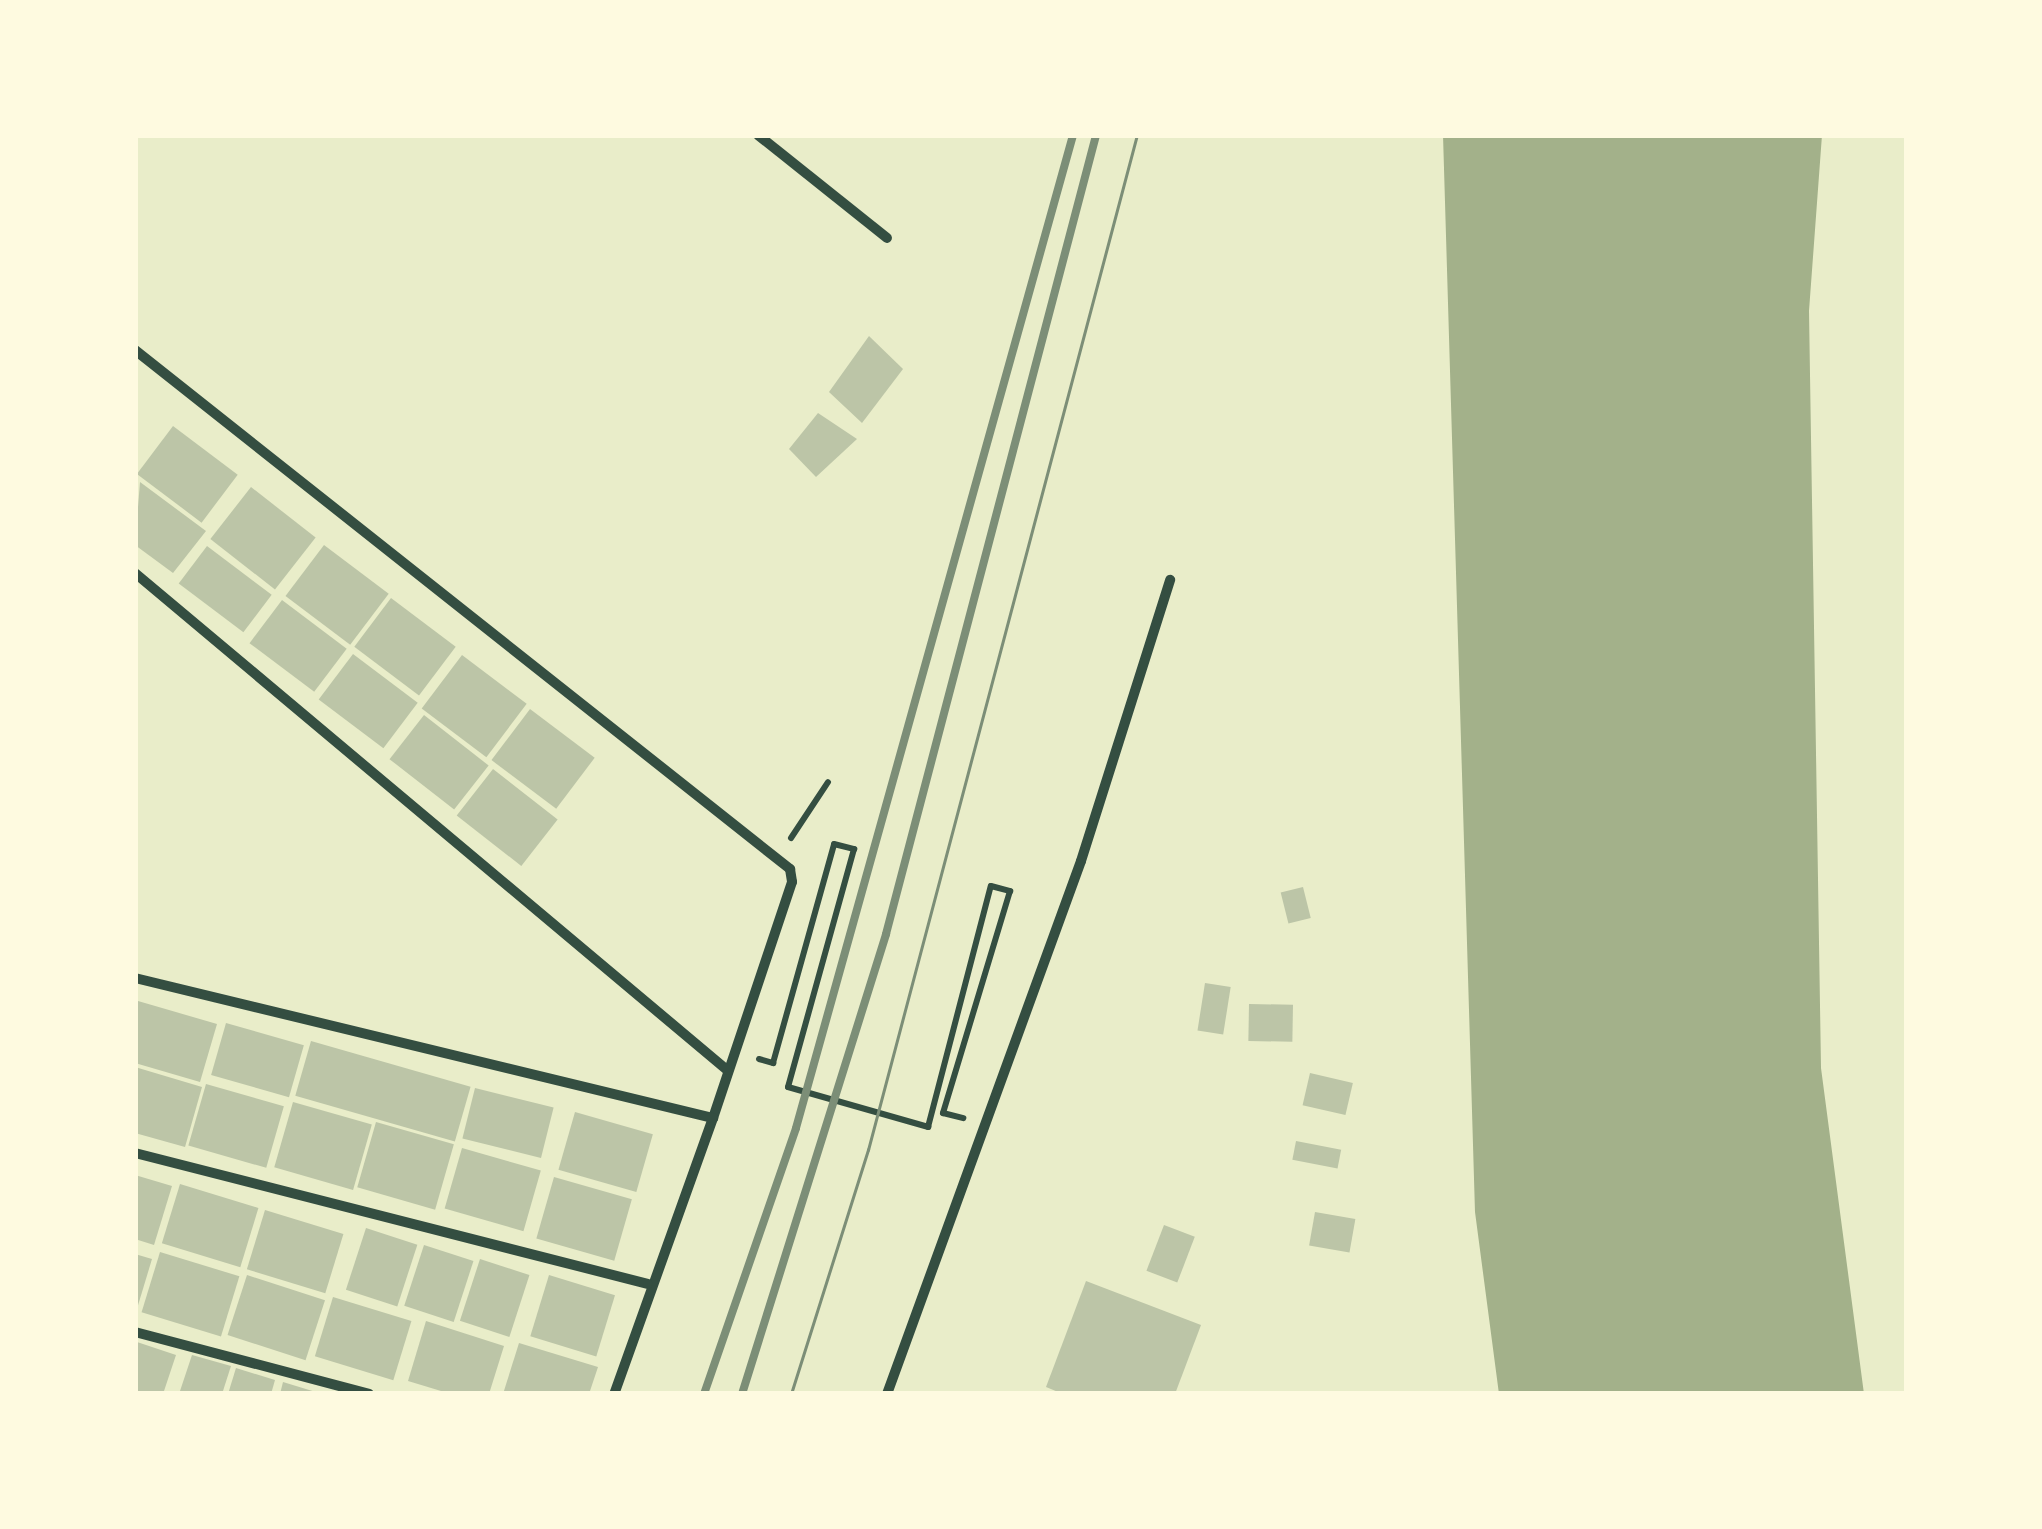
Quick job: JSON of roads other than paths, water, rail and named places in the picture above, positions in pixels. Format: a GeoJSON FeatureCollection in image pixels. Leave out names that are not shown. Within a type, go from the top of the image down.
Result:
{"type":"FeatureCollection","features":[{"type":"Feature","properties":{"kind":"street"},"geometry":{"type":"LineString","coordinates":[[758,135],[887,238]]}},
{"type":"Feature","properties":{"kind":"street"},"geometry":{"type":"LineString","coordinates":[[135,350],[790,870],[792,882],[713,1118],[648,1284],[614,1394]]}},
{"type":"Feature","properties":{"kind":"street"},"geometry":{"type":"LineString","coordinates":[[135,573],[726,1070]]}},
{"type":"Feature","properties":{"kind":"street"},"geometry":{"type":"LineString","coordinates":[[888,1394],[1081,860],[1170,580]]}},
{"type":"Feature","properties":{"kind":"street"},"geometry":{"type":"LineString","coordinates":[[135,978],[713,1118]]}},
{"type":"Feature","properties":{"kind":"street"},"geometry":{"type":"LineString","coordinates":[[135,1153],[648,1284]]}},
{"type":"Feature","properties":{"kind":"street"},"geometry":{"type":"LineString","coordinates":[[135,1332],[370,1394]]}},
{"type":"Feature","properties":{"kind":"tram line"},"geometry":{"type":"LineString","coordinates":[[791,1394],[868,1150],[1137,135]]}},
{"type":"Feature","properties":{"kind":"railway"},"geometry":{"type":"LineString","coordinates":[[704,1394],[796,1128],[1073,135]]}},
{"type":"Feature","properties":{"kind":"railway"},"geometry":{"type":"LineString","coordinates":[[742,1394],[886,934],[1096,135]]}}]}
